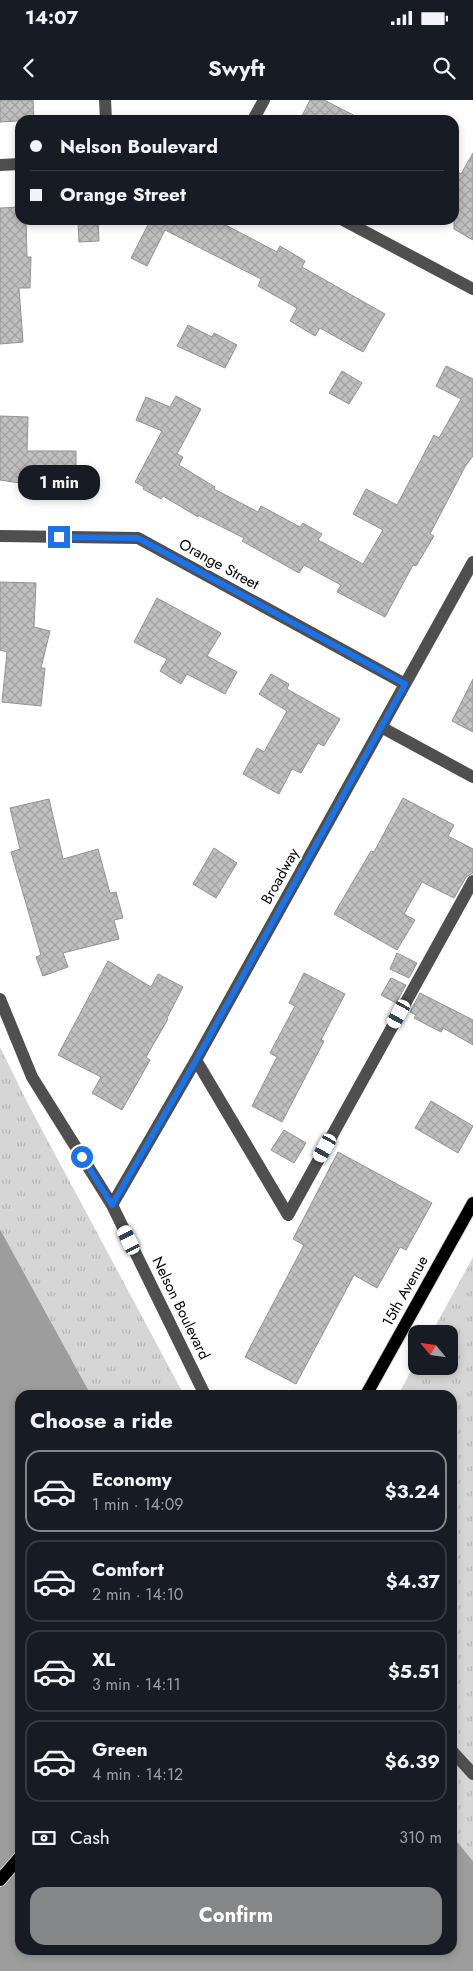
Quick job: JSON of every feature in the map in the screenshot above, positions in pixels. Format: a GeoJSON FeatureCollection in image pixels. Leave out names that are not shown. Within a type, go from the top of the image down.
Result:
{"type":"FeatureCollection","features":[{"type":"Feature","properties":{"kind":"main road","name":"15th Avenue"},"geometry":{"type":"LineString","coordinates":[[369,1390],[473,1203]]}},
{"type":"Feature","properties":{"kind":"main road"},"geometry":{"type":"LineString","coordinates":[[0,1869],[15,1860]]}},
{"type":"Feature","properties":{"kind":"main road"},"geometry":{"type":"LineString","coordinates":[[0,1880],[15,1863]]}},
{"type":"Feature","properties":{"kind":"street"},"geometry":{"type":"LineString","coordinates":[[104,100],[106,115]]}},
{"type":"Feature","properties":{"kind":"street"},"geometry":{"type":"LineString","coordinates":[[256,115],[264,100]]}},
{"type":"Feature","properties":{"kind":"street"},"geometry":{"type":"LineString","coordinates":[[0,165],[15,164]]}},
{"type":"Feature","properties":{"kind":"street"},"geometry":{"type":"LineString","coordinates":[[352,225],[473,289]]}},
{"type":"Feature","properties":{"kind":"street","name":"Orange Street"},"geometry":{"type":"LineString","coordinates":[[0,536],[138,538],[405,684]]}},
{"type":"Feature","properties":{"kind":"street","name":"Broadway"},"geometry":{"type":"LineString","coordinates":[[112,1205],[196,1060],[473,562]]}},
{"type":"Feature","properties":{"kind":"street"},"geometry":{"type":"LineString","coordinates":[[381,726],[473,777]]}},
{"type":"Feature","properties":{"kind":"street"},"geometry":{"type":"LineString","coordinates":[[196,1060],[288,1215],[473,881]]}},
{"type":"Feature","properties":{"kind":"street","name":"Nelson Boulevard"},"geometry":{"type":"LineString","coordinates":[[0,999],[32,1077],[112,1205],[203,1390]]}},
{"type":"Feature","properties":{"kind":"street"},"geometry":{"type":"LineString","coordinates":[[457,1756],[473,1774]]}},
{"type":"Feature","properties":{"kind":"green space"},"geometry":{"type":"Polygon","coordinates":[[[0,1047],[27,1102],[181,1390],[88,1390],[0,1229],[0,1047]]]}},
{"type":"Feature","properties":{"kind":"green space"},"geometry":{"type":"Polygon","coordinates":[[[473,1257],[473,1861],[457,1843],[457,1390],[401,1390],[409,1375],[458,1375],[458,1325],[436,1325],[473,1257]]]}},
{"type":"Feature","properties":{"kind":"shaded area"},"geometry":{"type":"Polygon","coordinates":[[[0,1229],[88,1390],[15,1390],[15,1955],[457,1955],[457,1842],[473,1861],[473,1971],[0,1971],[0,1229]]]}},
{"type":"Feature","properties":{"kind":"building"},"geometry":{"type":"Polygon","coordinates":[[[0,100],[33,100],[34,115],[15,115],[15,121],[0,122],[0,100]]]}},
{"type":"Feature","properties":{"kind":"building"},"geometry":{"type":"Polygon","coordinates":[[[310,100],[324,100],[353,115],[302,115],[310,100]]]}},
{"type":"Feature","properties":{"kind":"building"},"geometry":{"type":"Polygon","coordinates":[[[473,153],[473,240],[454,229],[454,225],[459,225],[459,173],[461,174],[473,153]]]}},
{"type":"Feature","properties":{"kind":"building"},"geometry":{"type":"Polygon","coordinates":[[[15,207],[15,225],[26,225],[27,257],[31,257],[30,288],[19,288],[23,342],[0,344],[0,208],[15,207]]]}},
{"type":"Feature","properties":{"kind":"building"},"geometry":{"type":"Polygon","coordinates":[[[78,225],[98,225],[99,241],[79,242],[78,225]]]}},
{"type":"Feature","properties":{"kind":"building"},"geometry":{"type":"Polygon","coordinates":[[[148,225],[226,225],[277,252],[280,246],[305,261],[302,267],[385,314],[363,352],[320,328],[315,336],[290,321],[297,308],[258,286],[261,279],[165,230],[147,266],[131,258],[148,225]]]}},
{"type":"Feature","properties":{"kind":"building"},"geometry":{"type":"Polygon","coordinates":[[[188,325],[212,337],[214,333],[237,345],[225,368],[177,346],[188,325]]]}},
{"type":"Feature","properties":{"kind":"building"},"geometry":{"type":"Polygon","coordinates":[[[446,366],[473,379],[473,456],[466,465],[430,534],[434,536],[416,566],[413,565],[385,617],[337,592],[341,585],[304,565],[299,573],[242,541],[244,538],[198,515],[198,517],[163,496],[161,499],[135,482],[162,431],[136,420],[146,397],[170,407],[176,396],[201,409],[177,454],[183,457],[179,465],[215,487],[214,489],[258,512],[261,506],[300,527],[303,523],[322,534],[318,540],[363,564],[383,530],[353,514],[366,489],[397,505],[434,435],[439,438],[461,399],[436,386],[446,366]]]}},
{"type":"Feature","properties":{"kind":"building"},"geometry":{"type":"Polygon","coordinates":[[[342,371],[362,383],[349,404],[329,393],[342,371]]]}},
{"type":"Feature","properties":{"kind":"building"},"geometry":{"type":"Polygon","coordinates":[[[0,416],[28,417],[27,451],[76,451],[76,478],[34,477],[33,485],[0,480],[0,416]]]}},
{"type":"Feature","properties":{"kind":"building"},"geometry":{"type":"Polygon","coordinates":[[[0,582],[36,583],[34,627],[50,631],[41,668],[45,668],[41,706],[2,702],[7,652],[0,650],[0,582]]]}},
{"type":"Feature","properties":{"kind":"building"},"geometry":{"type":"Polygon","coordinates":[[[157,598],[221,633],[207,656],[237,672],[225,694],[187,674],[181,684],[160,671],[167,659],[134,642],[157,598]]]}},
{"type":"Feature","properties":{"kind":"building"},"geometry":{"type":"Polygon","coordinates":[[[271,674],[289,684],[287,689],[340,719],[324,746],[318,743],[301,773],[292,769],[279,794],[243,774],[257,748],[264,752],[287,711],[259,694],[271,674]]]}},
{"type":"Feature","properties":{"kind":"building"},"geometry":{"type":"Polygon","coordinates":[[[473,679],[473,732],[452,721],[473,679]]]}},
{"type":"Feature","properties":{"kind":"building"},"geometry":{"type":"Polygon","coordinates":[[[403,798],[454,825],[448,836],[473,849],[473,873],[466,877],[454,898],[422,882],[404,914],[415,920],[397,950],[334,914],[371,851],[374,852],[403,798]]]}},
{"type":"Feature","properties":{"kind":"building"},"geometry":{"type":"Polygon","coordinates":[[[49,799],[63,859],[98,849],[110,893],[116,892],[123,918],[114,920],[119,939],[63,953],[68,967],[43,976],[36,957],[41,955],[11,852],[20,849],[10,808],[49,799]]]}},
{"type":"Feature","properties":{"kind":"building"},"geometry":{"type":"Polygon","coordinates":[[[214,848],[237,863],[216,898],[193,884],[214,848]]]}},
{"type":"Feature","properties":{"kind":"building"},"geometry":{"type":"Polygon","coordinates":[[[397,953],[417,963],[409,978],[390,969],[397,953]]]}},
{"type":"Feature","properties":{"kind":"building"},"geometry":{"type":"Polygon","coordinates":[[[108,961],[151,987],[158,974],[183,987],[168,1019],[146,1057],[150,1060],[122,1110],[92,1093],[101,1077],[58,1055],[108,961]]]}},
{"type":"Feature","properties":{"kind":"building"},"geometry":{"type":"Polygon","coordinates":[[[304,973],[345,994],[321,1040],[324,1041],[282,1122],[252,1106],[277,1057],[270,1053],[295,1006],[289,1003],[304,973]]]}},
{"type":"Feature","properties":{"kind":"building"},"geometry":{"type":"Polygon","coordinates":[[[391,978],[406,985],[396,1003],[381,995],[391,978]]]}},
{"type":"Feature","properties":{"kind":"building"},"geometry":{"type":"Polygon","coordinates":[[[420,993],[473,1020],[473,1045],[443,1028],[441,1032],[414,1018],[416,1015],[410,1012],[420,993]]]}},
{"type":"Feature","properties":{"kind":"building"},"geometry":{"type":"Polygon","coordinates":[[[431,1101],[473,1126],[458,1153],[415,1128],[431,1101]]]}},
{"type":"Feature","properties":{"kind":"building"},"geometry":{"type":"Polygon","coordinates":[[[284,1130],[306,1143],[294,1163],[271,1150],[284,1130]]]}},
{"type":"Feature","properties":{"kind":"building"},"geometry":{"type":"Polygon","coordinates":[[[338,1152],[432,1203],[406,1250],[400,1247],[377,1288],[354,1275],[296,1384],[245,1357],[304,1245],[293,1239],[338,1152]]]}},
{"type":"Feature","properties":{"kind":"route"},"geometry":{"type":"LineString","coordinates":[[59,537],[138,538],[405,684],[196,1060],[112,1205],[82,1157]]}}]}
